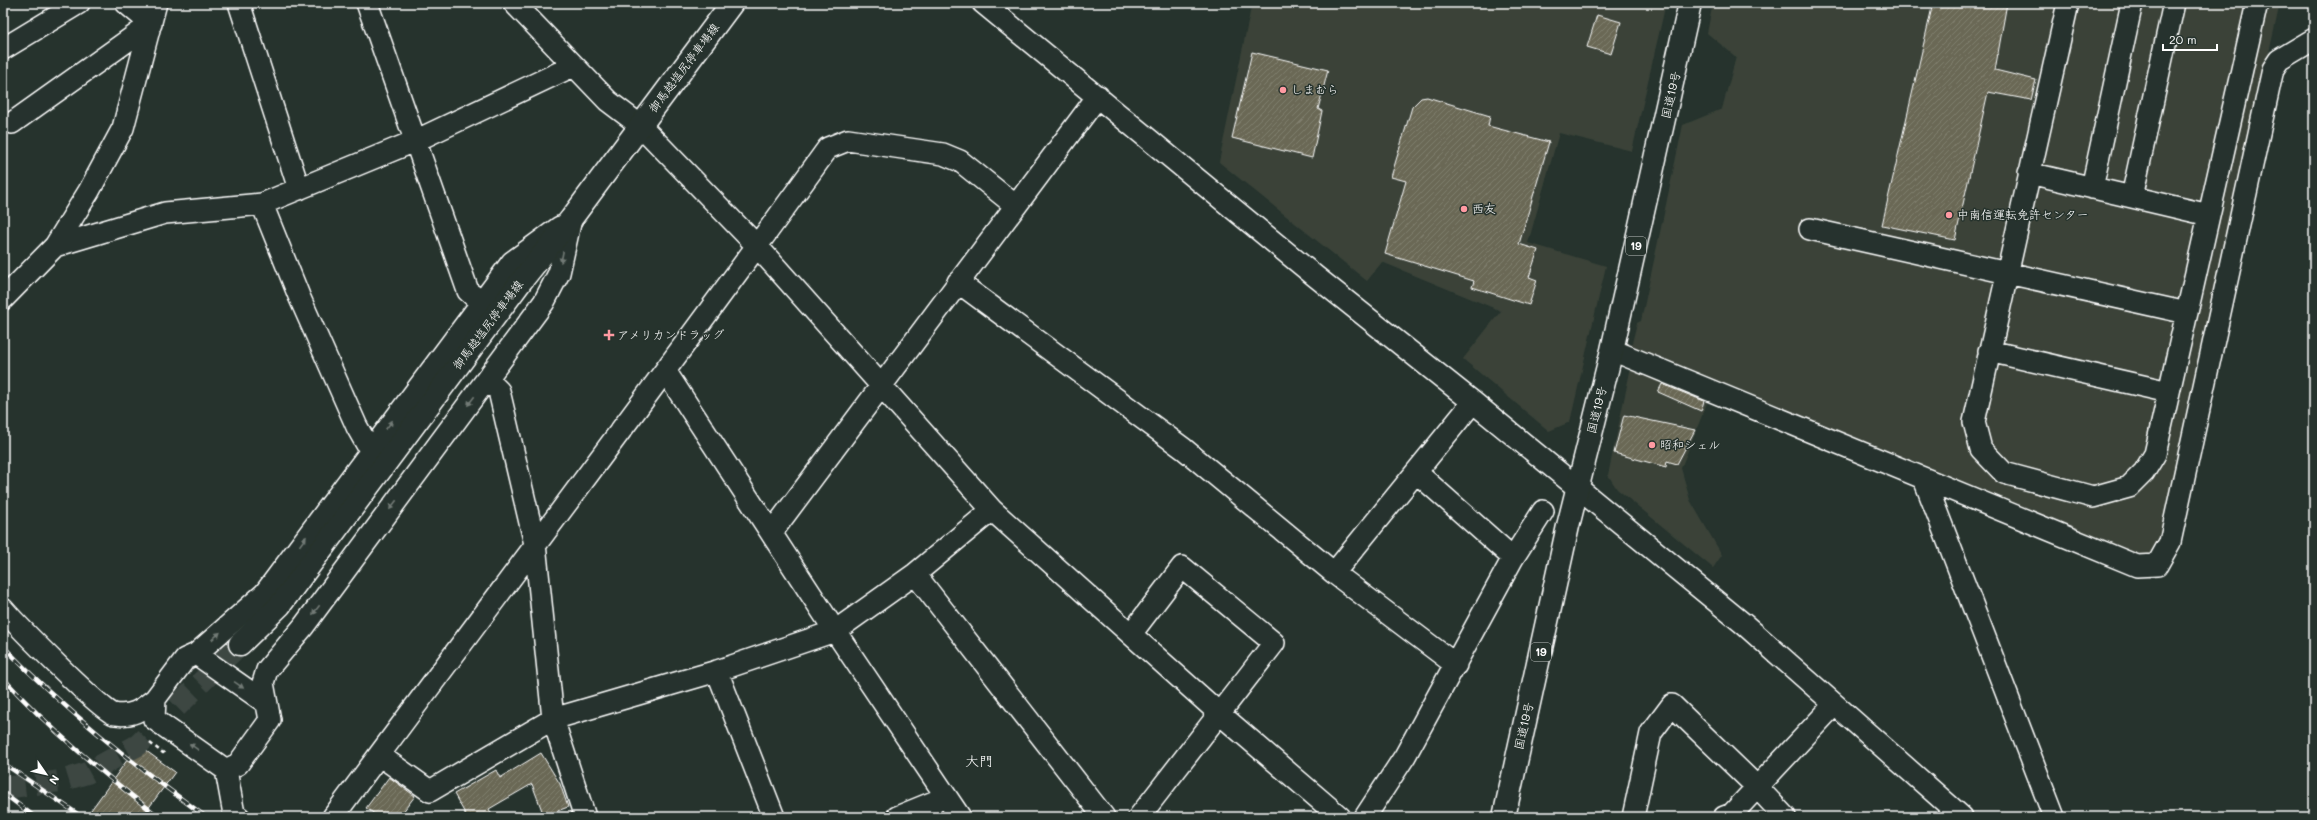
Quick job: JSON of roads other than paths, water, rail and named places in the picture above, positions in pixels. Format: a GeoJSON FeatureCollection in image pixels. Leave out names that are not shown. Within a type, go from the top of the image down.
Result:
{"type":"FeatureCollection","features":[{"type":"Feature","properties":{"kind":"main road","name":"御馬越塩尻停車場線"},"geometry":{"type":"LineString","coordinates":[[240,644],[280,605],[522,280],[641,126],[732,3]]}},
{"type":"Feature","properties":{"kind":"main road","name":"国道19号"},"geometry":{"type":"LineString","coordinates":[[1504,817],[1577,488],[1612,350],[1690,3]]}},
{"type":"Feature","properties":{"kind":"street"},"geometry":{"type":"LineString","coordinates":[[3,49],[79,3]]}},
{"type":"Feature","properties":{"kind":"street"},"geometry":{"type":"LineString","coordinates":[[126,3],[151,24]]}},
{"type":"Feature","properties":{"kind":"street"},"geometry":{"type":"LineString","coordinates":[[3,300],[55,246],[89,191],[123,128],[156,3]]}},
{"type":"Feature","properties":{"kind":"street"},"geometry":{"type":"LineString","coordinates":[[239,3],[299,189]]}},
{"type":"Feature","properties":{"kind":"street"},"geometry":{"type":"LineString","coordinates":[[367,3],[468,291],[480,302]]}},
{"type":"Feature","properties":{"kind":"street"},"geometry":{"type":"LineString","coordinates":[[514,3],[573,66],[608,101],[641,126],[757,246],[880,386],[992,510],[1220,714],[1340,817]]}},
{"type":"Feature","properties":{"kind":"street"},"geometry":{"type":"LineString","coordinates":[[983,3],[1098,96],[1315,276],[1473,402],[1745,625],[1962,817]]}},
{"type":"Feature","properties":{"kind":"street"},"geometry":{"type":"LineString","coordinates":[[2068,3],[1974,422],[1981,449],[2004,473],[2093,497],[2130,487],[2144,472],[2155,454],[2257,3]]}},
{"type":"Feature","properties":{"kind":"street"},"geometry":{"type":"LineString","coordinates":[[2092,188],[2132,3]]}},
{"type":"Feature","properties":{"kind":"street"},"geometry":{"type":"LineString","coordinates":[[2132,197],[2174,3]]}},
{"type":"Feature","properties":{"kind":"street"},"geometry":{"type":"LineString","coordinates":[[12,123],[151,24]]}},
{"type":"Feature","properties":{"kind":"street"},"geometry":{"type":"LineString","coordinates":[[1612,350],[2137,566],[2157,565],[2170,542],[2273,69],[2280,60],[2314,39]]}},
{"type":"Feature","properties":{"kind":"street"},"geometry":{"type":"LineString","coordinates":[[55,246],[165,213],[262,204],[415,141],[573,66]]}},
{"type":"Feature","properties":{"kind":"street"},"geometry":{"type":"LineString","coordinates":[[772,532],[1098,96]]}},
{"type":"Feature","properties":{"kind":"street"},"geometry":{"type":"LineString","coordinates":[[333,817],[535,544],[666,372],[828,148],[848,140],[943,154],[960,160],[1016,206]]}},
{"type":"Feature","properties":{"kind":"street"},"geometry":{"type":"LineString","coordinates":[[2029,173],[2209,215]]}},
{"type":"Feature","properties":{"kind":"street"},"geometry":{"type":"LineString","coordinates":[[262,204],[302,303],[357,427],[370,450]]}},
{"type":"Feature","properties":{"kind":"street"},"geometry":{"type":"LineString","coordinates":[[3,609],[18,627],[97,702],[113,714],[136,714],[155,699],[185,660],[196,654],[265,593],[480,302],[512,262],[570,219]]}},
{"type":"Feature","properties":{"kind":"street"},"geometry":{"type":"LineString","coordinates":[[226,770],[238,764],[270,720],[263,683],[267,670],[303,627],[544,302],[559,273],[570,219]]}},
{"type":"Feature","properties":{"kind":"street"},"geometry":{"type":"LineString","coordinates":[[1810,229],[2187,313]]}},
{"type":"Feature","properties":{"kind":"street"},"geometry":{"type":"LineString","coordinates":[[958,282],[1184,450],[1334,573],[1456,665]]}},
{"type":"Feature","properties":{"kind":"street"},"geometry":{"type":"LineString","coordinates":[[1989,351],[2169,392]]}},
{"type":"Feature","properties":{"kind":"street"},"geometry":{"type":"LineString","coordinates":[[666,372],[772,532],[835,631],[960,817]]}},
{"type":"Feature","properties":{"kind":"street"},"geometry":{"type":"LineString","coordinates":[[488,379],[500,391],[535,544],[553,720],[585,817]]}},
{"type":"Feature","properties":{"kind":"street"},"geometry":{"type":"LineString","coordinates":[[1334,573],[1473,402]]}},
{"type":"Feature","properties":{"kind":"street"},"geometry":{"type":"LineString","coordinates":[[1416,472],[1513,558]]}},
{"type":"Feature","properties":{"kind":"street"},"geometry":{"type":"LineString","coordinates":[[1924,479],[2054,817]]}},
{"type":"Feature","properties":{"kind":"street"},"geometry":{"type":"LineString","coordinates":[[379,755],[430,791],[553,720],[717,670],[835,631],[915,574],[992,510]]}},
{"type":"Feature","properties":{"kind":"street"},"geometry":{"type":"LineString","coordinates":[[1365,817],[1405,756],[1513,558],[1542,511]]}},
{"type":"Feature","properties":{"kind":"street"},"geometry":{"type":"LineString","coordinates":[[1131,634],[1182,567],[1274,643],[1140,817]]}},
{"type":"Feature","properties":{"kind":"street"},"geometry":{"type":"LineString","coordinates":[[915,574],[1104,817]]}},
{"type":"Feature","properties":{"kind":"street"},"geometry":{"type":"LineString","coordinates":[[196,654],[266,703]]}},
{"type":"Feature","properties":{"kind":"street"},"geometry":{"type":"LineString","coordinates":[[717,670],[774,817]]}},
{"type":"Feature","properties":{"kind":"street"},"geometry":{"type":"LineString","coordinates":[[155,699],[154,719],[226,770],[234,814],[239,817]]}},
{"type":"Feature","properties":{"kind":"street"},"geometry":{"type":"LineString","coordinates":[[1633,817],[1651,733],[1672,705],[1757,787],[1785,817]]}},
{"type":"Feature","properties":{"kind":"street"},"geometry":{"type":"LineString","coordinates":[[1724,817],[1732,814],[1834,705]]}},
{"type":"Feature","properties":{"kind":"street"},"geometry":{"type":"LineString","coordinates":[[897,817],[946,797]]}},
{"type":"Feature","properties":{"kind":"tunnel"},"geometry":{"type":"LineString","coordinates":[[3,786],[12,787],[61,781],[87,773],[138,745],[240,644]]}},
{"type":"Feature","properties":{"kind":"railway"},"geometry":{"type":"LineString","coordinates":[[3,646],[26,670],[75,715],[206,817]]}},
{"type":"Feature","properties":{"kind":"railway"},"geometry":{"type":"LineString","coordinates":[[3,678],[39,716],[78,751],[159,817]]}},
{"type":"Feature","properties":{"kind":"railway"},"geometry":{"type":"LineString","coordinates":[[3,763],[82,817]]}},
{"type":"Feature","properties":{"kind":"railway"},"geometry":{"type":"LineString","coordinates":[[3,793],[35,817]]}},
{"type":"Feature","properties":{"kind":"place","name":"しまむら"},"geometry":{"type":"Point","coordinates":[1283,90]}},
{"type":"Feature","properties":{"kind":"place","name":"西友"},"geometry":{"type":"Point","coordinates":[1464,209]}},
{"type":"Feature","properties":{"kind":"place","name":"中南信運転免許センター"},"geometry":{"type":"Point","coordinates":[1949,215]}},
{"type":"Feature","properties":{"kind":"place","name":"アメリカンドラッグ"},"geometry":{"type":"Point","coordinates":[609,335]}},
{"type":"Feature","properties":{"kind":"place","name":"昭和シェル"},"geometry":{"type":"Point","coordinates":[1652,445]}},
{"type":"Feature","properties":{"kind":"district","name":"大門"},"geometry":{"type":"Point","coordinates":[979,761]}}]}
